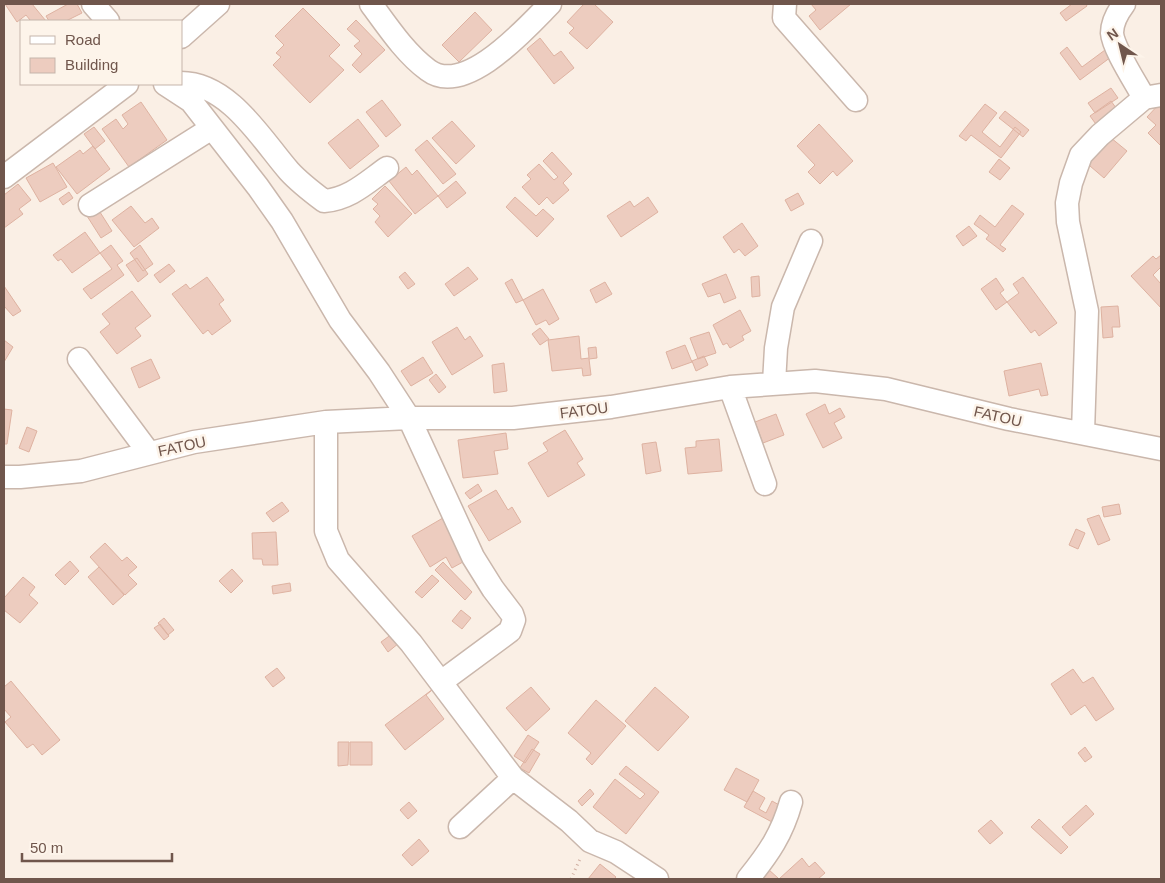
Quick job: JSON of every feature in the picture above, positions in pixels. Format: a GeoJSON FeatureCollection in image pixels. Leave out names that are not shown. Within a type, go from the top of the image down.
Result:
{"type":"FeatureCollection","features":[{"type":"Feature","properties":{"kind":"street"},"geometry":{"type":"LineString","coordinates":[[93,4],[107,20]]}},
{"type":"Feature","properties":{"kind":"street"},"geometry":{"type":"LineString","coordinates":[[182,36],[218,4]]}},
{"type":"Feature","properties":{"kind":"street"},"geometry":{"type":"LineString","coordinates":[[371,4],[398,41],[430,72],[452,77],[478,67],[506,48],[550,4]]}},
{"type":"Feature","properties":{"kind":"street"},"geometry":{"type":"LineString","coordinates":[[785,4],[784,18],[856,100]]}},
{"type":"Feature","properties":{"kind":"street"},"geometry":{"type":"LineString","coordinates":[[1083,432],[1087,310],[1084,289],[1072,247],[1067,203],[1071,183],[1081,155],[1100,134],[1152,96],[1123,60],[1112,34],[1116,16],[1124,4]]}},
{"type":"Feature","properties":{"kind":"street"},"geometry":{"type":"LineString","coordinates":[[182,83],[204,88],[232,105],[251,122],[290,171],[324,201],[337,200],[349,196],[387,168]]}},
{"type":"Feature","properties":{"kind":"street"},"geometry":{"type":"LineString","coordinates":[[4,177],[126,85]]}},
{"type":"Feature","properties":{"kind":"street"},"geometry":{"type":"LineString","coordinates":[[167,85],[191,101],[282,221],[340,320],[379,372],[409,418],[473,557],[514,620],[510,631],[441,682]]}},
{"type":"Feature","properties":{"kind":"street"},"geometry":{"type":"LineString","coordinates":[[90,205],[212,128]]}},
{"type":"Feature","properties":{"kind":"street"},"geometry":{"type":"LineString","coordinates":[[774,383],[783,307],[811,241]]}},
{"type":"Feature","properties":{"kind":"street"},"geometry":{"type":"LineString","coordinates":[[79,358],[149,453]]}},
{"type":"Feature","properties":{"kind":"street","name":"FATOU"},"geometry":{"type":"LineString","coordinates":[[4,476],[20,477],[81,470],[194,442],[326,422],[409,418],[513,418],[611,407],[730,387],[816,381],[886,389],[1009,419],[1083,432],[1161,449]]}},
{"type":"Feature","properties":{"kind":"street"},"geometry":{"type":"LineString","coordinates":[[730,387],[764,484]]}},
{"type":"Feature","properties":{"kind":"street"},"geometry":{"type":"LineString","coordinates":[[326,422],[326,531],[338,560],[411,643],[512,778],[570,821],[590,841],[616,852],[657,879]]}},
{"type":"Feature","properties":{"kind":"street"},"geometry":{"type":"LineString","coordinates":[[460,827],[512,778]]}},
{"type":"Feature","properties":{"kind":"street"},"geometry":{"type":"LineString","coordinates":[[748,879],[771,851],[785,824],[791,802]]}},
{"type":"Feature","properties":{"kind":"building"},"geometry":{"type":"Polygon","coordinates":[[[5,4],[32,4],[45,20],[30,20],[26,15],[17,22],[5,4]]]}},
{"type":"Feature","properties":{"kind":"building"},"geometry":{"type":"Polygon","coordinates":[[[68,4],[77,4],[82,13],[68,20],[48,20],[46,16],[68,4]]]}},
{"type":"Feature","properties":{"kind":"building"},"geometry":{"type":"Polygon","coordinates":[[[584,4],[594,4],[613,22],[587,49],[569,33],[574,28],[567,22],[584,4]]]}},
{"type":"Feature","properties":{"kind":"building"},"geometry":{"type":"Polygon","coordinates":[[[811,4],[851,4],[820,30],[809,16],[816,10],[811,4]]]}},
{"type":"Feature","properties":{"kind":"building"},"geometry":{"type":"Polygon","coordinates":[[[1072,4],[1086,4],[1087,6],[1066,21],[1060,13],[1072,4]]]}},
{"type":"Feature","properties":{"kind":"building"},"geometry":{"type":"Polygon","coordinates":[[[303,8],[340,45],[329,56],[344,70],[310,103],[273,65],[281,57],[276,53],[284,45],[275,36],[303,8]]]}},
{"type":"Feature","properties":{"kind":"building"},"geometry":{"type":"Polygon","coordinates":[[[475,12],[492,30],[459,62],[442,45],[475,12]]]}},
{"type":"Feature","properties":{"kind":"building"},"geometry":{"type":"Polygon","coordinates":[[[356,20],[385,50],[360,73],[352,65],[362,54],[354,46],[360,41],[347,29],[356,20]]]}},
{"type":"Feature","properties":{"kind":"building"},"geometry":{"type":"Polygon","coordinates":[[[540,38],[554,56],[561,51],[574,68],[554,84],[527,49],[540,38]]]}},
{"type":"Feature","properties":{"kind":"building"},"geometry":{"type":"Polygon","coordinates":[[[1067,47],[1082,67],[1105,50],[1111,57],[1080,80],[1060,53],[1067,47]]]}},
{"type":"Feature","properties":{"kind":"building"},"geometry":{"type":"Polygon","coordinates":[[[1111,88],[1118,98],[1095,113],[1088,103],[1111,88]]]}},
{"type":"Feature","properties":{"kind":"building"},"geometry":{"type":"Polygon","coordinates":[[[382,100],[401,125],[386,137],[366,112],[382,100]]]}},
{"type":"Feature","properties":{"kind":"building"},"geometry":{"type":"Polygon","coordinates":[[[1111,101],[1119,112],[1098,127],[1090,116],[1111,101]]]}},
{"type":"Feature","properties":{"kind":"building"},"geometry":{"type":"Polygon","coordinates":[[[141,102],[167,140],[129,167],[102,129],[116,119],[123,129],[128,124],[122,115],[141,102]]]}},
{"type":"Feature","properties":{"kind":"building"},"geometry":{"type":"Polygon","coordinates":[[[1161,102],[1161,146],[1148,133],[1156,125],[1147,117],[1161,102]]]}},
{"type":"Feature","properties":{"kind":"building"},"geometry":{"type":"Polygon","coordinates":[[[985,104],[997,113],[982,132],[1000,147],[1015,127],[1021,132],[1001,158],[971,135],[966,141],[959,136],[985,104]]]}},
{"type":"Feature","properties":{"kind":"building"},"geometry":{"type":"Polygon","coordinates":[[[1005,111],[1029,130],[1023,137],[999,118],[1005,111]]]}},
{"type":"Feature","properties":{"kind":"building"},"geometry":{"type":"Polygon","coordinates":[[[358,119],[379,146],[350,169],[328,143],[358,119]]]}},
{"type":"Feature","properties":{"kind":"building"},"geometry":{"type":"Polygon","coordinates":[[[452,121],[475,146],[456,164],[432,138],[452,121]]]}},
{"type":"Feature","properties":{"kind":"building"},"geometry":{"type":"Polygon","coordinates":[[[819,124],[853,161],[837,176],[833,171],[820,184],[808,172],[815,165],[797,146],[819,124]]]}},
{"type":"Feature","properties":{"kind":"building"},"geometry":{"type":"Polygon","coordinates":[[[94,127],[105,141],[95,149],[84,134],[94,127]]]}},
{"type":"Feature","properties":{"kind":"building"},"geometry":{"type":"Polygon","coordinates":[[[1105,133],[1127,151],[1104,178],[1083,160],[1105,133]]]}},
{"type":"Feature","properties":{"kind":"building"},"geometry":{"type":"Polygon","coordinates":[[[427,140],[456,174],[443,184],[415,150],[427,140]]]}},
{"type":"Feature","properties":{"kind":"building"},"geometry":{"type":"Polygon","coordinates":[[[93,146],[110,169],[77,194],[56,167],[80,150],[83,154],[93,146]]]}},
{"type":"Feature","properties":{"kind":"building"},"geometry":{"type":"Polygon","coordinates":[[[552,152],[572,174],[563,183],[569,190],[553,204],[547,197],[539,205],[522,187],[531,179],[527,175],[539,164],[554,180],[558,177],[543,161],[552,152]]]}},
{"type":"Feature","properties":{"kind":"building"},"geometry":{"type":"Polygon","coordinates":[[[999,159],[1010,168],[1000,180],[989,172],[999,159]]]}},
{"type":"Feature","properties":{"kind":"building"},"geometry":{"type":"Polygon","coordinates":[[[53,163],[67,187],[40,202],[26,178],[53,163]]]}},
{"type":"Feature","properties":{"kind":"building"},"geometry":{"type":"Polygon","coordinates":[[[406,167],[412,175],[417,170],[438,196],[415,214],[389,181],[406,167]]]}},
{"type":"Feature","properties":{"kind":"building"},"geometry":{"type":"Polygon","coordinates":[[[456,181],[466,193],[447,208],[438,196],[456,181]]]}},
{"type":"Feature","properties":{"kind":"building"},"geometry":{"type":"Polygon","coordinates":[[[18,184],[31,200],[19,209],[23,214],[4,228],[4,195],[18,184]]]}},
{"type":"Feature","properties":{"kind":"building"},"geometry":{"type":"Polygon","coordinates":[[[385,186],[412,214],[388,237],[375,222],[380,216],[373,209],[378,204],[372,199],[385,186]]]}},
{"type":"Feature","properties":{"kind":"building"},"geometry":{"type":"Polygon","coordinates":[[[69,192],[73,198],[63,205],[59,199],[69,192]]]}},
{"type":"Feature","properties":{"kind":"building"},"geometry":{"type":"Polygon","coordinates":[[[798,193],[804,204],[791,211],[785,200],[798,193]]]}},
{"type":"Feature","properties":{"kind":"building"},"geometry":{"type":"Polygon","coordinates":[[[515,197],[536,216],[543,209],[554,219],[537,237],[506,207],[515,197]]]}},
{"type":"Feature","properties":{"kind":"building"},"geometry":{"type":"Polygon","coordinates":[[[648,197],[658,212],[621,237],[607,216],[630,201],[634,207],[648,197]]]}},
{"type":"Feature","properties":{"kind":"building"},"geometry":{"type":"Polygon","coordinates":[[[1012,205],[1024,214],[1000,245],[1006,249],[1003,252],[986,239],[989,235],[974,224],[980,215],[995,227],[1012,205]]]}},
{"type":"Feature","properties":{"kind":"building"},"geometry":{"type":"Polygon","coordinates":[[[131,206],[145,223],[152,218],[159,228],[134,247],[112,220],[131,206]]]}},
{"type":"Feature","properties":{"kind":"building"},"geometry":{"type":"Polygon","coordinates":[[[98,209],[112,231],[101,238],[87,216],[98,209]]]}},
{"type":"Feature","properties":{"kind":"building"},"geometry":{"type":"Polygon","coordinates":[[[742,223],[758,246],[745,256],[739,249],[734,253],[723,237],[742,223]]]}},
{"type":"Feature","properties":{"kind":"building"},"geometry":{"type":"Polygon","coordinates":[[[969,226],[977,236],[963,246],[956,236],[969,226]]]}},
{"type":"Feature","properties":{"kind":"building"},"geometry":{"type":"Polygon","coordinates":[[[85,232],[100,253],[72,273],[61,259],[58,261],[53,255],[85,232]]]}},
{"type":"Feature","properties":{"kind":"building"},"geometry":{"type":"Polygon","coordinates":[[[111,245],[123,261],[117,265],[124,275],[91,299],[83,289],[112,269],[100,253],[111,245]]]}},
{"type":"Feature","properties":{"kind":"building"},"geometry":{"type":"Polygon","coordinates":[[[140,245],[153,264],[143,271],[130,253],[140,245]]]}},
{"type":"Feature","properties":{"kind":"building"},"geometry":{"type":"Polygon","coordinates":[[[1161,255],[1161,267],[1153,275],[1161,284],[1161,308],[1131,276],[1153,256],[1156,259],[1161,255]]]}},
{"type":"Feature","properties":{"kind":"building"},"geometry":{"type":"Polygon","coordinates":[[[137,258],[148,274],[138,282],[126,265],[137,258]]]}},
{"type":"Feature","properties":{"kind":"building"},"geometry":{"type":"Polygon","coordinates":[[[169,264],[175,271],[160,283],[154,275],[169,264]]]}},
{"type":"Feature","properties":{"kind":"building"},"geometry":{"type":"Polygon","coordinates":[[[468,267],[478,279],[454,296],[445,284],[468,267]]]}},
{"type":"Feature","properties":{"kind":"building"},"geometry":{"type":"Polygon","coordinates":[[[405,272],[415,284],[408,289],[399,277],[405,272]]]}},
{"type":"Feature","properties":{"kind":"building"},"geometry":{"type":"Polygon","coordinates":[[[726,274],[736,298],[724,303],[720,293],[708,297],[702,284],[726,274]]]}},
{"type":"Feature","properties":{"kind":"building"},"geometry":{"type":"Polygon","coordinates":[[[759,276],[760,296],[752,297],[751,277],[759,276]]]}},
{"type":"Feature","properties":{"kind":"building"},"geometry":{"type":"Polygon","coordinates":[[[207,277],[224,300],[219,304],[231,321],[212,335],[208,330],[203,334],[172,294],[186,284],[190,289],[207,277]]]}},
{"type":"Feature","properties":{"kind":"building"},"geometry":{"type":"Polygon","coordinates":[[[1023,277],[1057,323],[1039,336],[1035,330],[1031,333],[1007,302],[1019,293],[1013,284],[1023,277]]]}},
{"type":"Feature","properties":{"kind":"building"},"geometry":{"type":"Polygon","coordinates":[[[996,278],[1004,290],[1000,293],[1007,302],[996,310],[981,289],[996,278]]]}},
{"type":"Feature","properties":{"kind":"building"},"geometry":{"type":"Polygon","coordinates":[[[512,279],[523,300],[516,303],[505,283],[512,279]]]}},
{"type":"Feature","properties":{"kind":"building"},"geometry":{"type":"Polygon","coordinates":[[[605,282],[612,294],[596,303],[590,290],[605,282]]]}},
{"type":"Feature","properties":{"kind":"building"},"geometry":{"type":"Polygon","coordinates":[[[4,286],[21,311],[13,316],[4,306],[4,286]]]}},
{"type":"Feature","properties":{"kind":"building"},"geometry":{"type":"Polygon","coordinates":[[[543,289],[559,319],[549,325],[546,320],[536,325],[523,300],[543,289]]]}},
{"type":"Feature","properties":{"kind":"building"},"geometry":{"type":"Polygon","coordinates":[[[132,291],[151,316],[135,328],[141,336],[117,354],[100,332],[110,324],[102,314],[132,291]]]}},
{"type":"Feature","properties":{"kind":"building"},"geometry":{"type":"Polygon","coordinates":[[[1118,306],[1120,327],[1112,327],[1113,337],[1103,338],[1101,307],[1118,306]]]}},
{"type":"Feature","properties":{"kind":"building"},"geometry":{"type":"Polygon","coordinates":[[[740,310],[751,331],[742,336],[744,340],[730,348],[727,343],[723,345],[713,325],[740,310]]]}},
{"type":"Feature","properties":{"kind":"building"},"geometry":{"type":"Polygon","coordinates":[[[457,327],[465,340],[470,336],[483,356],[452,375],[432,342],[457,327]]]}},
{"type":"Feature","properties":{"kind":"building"},"geometry":{"type":"Polygon","coordinates":[[[540,328],[549,339],[540,345],[532,334],[540,328]]]}},
{"type":"Feature","properties":{"kind":"building"},"geometry":{"type":"Polygon","coordinates":[[[709,332],[716,353],[698,359],[690,338],[709,332]]]}},
{"type":"Feature","properties":{"kind":"building"},"geometry":{"type":"Polygon","coordinates":[[[579,336],[581,359],[589,358],[588,348],[596,347],[597,358],[589,359],[591,375],[583,376],[582,368],[552,371],[548,340],[579,336]]]}},
{"type":"Feature","properties":{"kind":"building"},"geometry":{"type":"Polygon","coordinates":[[[4,340],[13,347],[4,362],[4,340]]]}},
{"type":"Feature","properties":{"kind":"building"},"geometry":{"type":"Polygon","coordinates":[[[685,345],[692,362],[672,369],[666,352],[685,345]]]}},
{"type":"Feature","properties":{"kind":"building"},"geometry":{"type":"Polygon","coordinates":[[[704,356],[708,365],[696,371],[692,361],[704,356]]]}},
{"type":"Feature","properties":{"kind":"building"},"geometry":{"type":"Polygon","coordinates":[[[423,357],[433,373],[411,386],[401,371],[423,357]]]}},
{"type":"Feature","properties":{"kind":"building"},"geometry":{"type":"Polygon","coordinates":[[[151,359],[160,378],[139,388],[131,368],[151,359]]]}},
{"type":"Feature","properties":{"kind":"building"},"geometry":{"type":"Polygon","coordinates":[[[504,363],[507,391],[494,393],[492,365],[504,363]]]}},
{"type":"Feature","properties":{"kind":"building"},"geometry":{"type":"Polygon","coordinates":[[[1041,363],[1048,395],[1041,396],[1039,389],[1009,396],[1004,371],[1041,363]]]}},
{"type":"Feature","properties":{"kind":"building"},"geometry":{"type":"Polygon","coordinates":[[[436,374],[446,387],[439,393],[429,380],[436,374]]]}},
{"type":"Feature","properties":{"kind":"building"},"geometry":{"type":"Polygon","coordinates":[[[825,404],[829,414],[840,408],[845,417],[834,423],[842,438],[823,448],[806,414],[825,404]]]}},
{"type":"Feature","properties":{"kind":"building"},"geometry":{"type":"Polygon","coordinates":[[[4,409],[12,410],[7,444],[4,444],[4,409]]]}},
{"type":"Feature","properties":{"kind":"building"},"geometry":{"type":"Polygon","coordinates":[[[776,414],[784,435],[763,443],[755,422],[776,414]]]}},
{"type":"Feature","properties":{"kind":"building"},"geometry":{"type":"Polygon","coordinates":[[[27,427],[37,431],[29,452],[19,448],[27,427]]]}},
{"type":"Feature","properties":{"kind":"building"},"geometry":{"type":"Polygon","coordinates":[[[565,430],[583,459],[577,463],[585,475],[548,497],[528,463],[548,451],[543,443],[565,430]]]}},
{"type":"Feature","properties":{"kind":"building"},"geometry":{"type":"Polygon","coordinates":[[[506,433],[508,449],[494,451],[498,474],[463,478],[458,440],[506,433]]]}},
{"type":"Feature","properties":{"kind":"building"},"geometry":{"type":"Polygon","coordinates":[[[719,439],[722,471],[688,474],[685,448],[696,447],[696,441],[719,439]]]}},
{"type":"Feature","properties":{"kind":"building"},"geometry":{"type":"Polygon","coordinates":[[[656,442],[661,471],[646,474],[642,444],[656,442]]]}},
{"type":"Feature","properties":{"kind":"building"},"geometry":{"type":"Polygon","coordinates":[[[478,484],[482,491],[470,499],[465,493],[478,484]]]}},
{"type":"Feature","properties":{"kind":"building"},"geometry":{"type":"Polygon","coordinates":[[[496,490],[508,510],[512,507],[521,522],[489,541],[468,506],[496,490]]]}},
{"type":"Feature","properties":{"kind":"building"},"geometry":{"type":"Polygon","coordinates":[[[282,502],[289,511],[273,522],[266,513],[282,502]]]}},
{"type":"Feature","properties":{"kind":"building"},"geometry":{"type":"Polygon","coordinates":[[[1119,504],[1121,514],[1104,517],[1102,507],[1119,504]]]}},
{"type":"Feature","properties":{"kind":"building"},"geometry":{"type":"Polygon","coordinates":[[[448,515],[472,557],[452,568],[446,557],[430,567],[412,536],[448,515]]]}},
{"type":"Feature","properties":{"kind":"building"},"geometry":{"type":"Polygon","coordinates":[[[1099,515],[1110,540],[1098,545],[1087,519],[1099,515]]]}},
{"type":"Feature","properties":{"kind":"building"},"geometry":{"type":"Polygon","coordinates":[[[1076,529],[1085,533],[1078,549],[1069,545],[1076,529]]]}},
{"type":"Feature","properties":{"kind":"building"},"geometry":{"type":"Polygon","coordinates":[[[276,532],[278,565],[263,565],[262,559],[253,559],[252,533],[276,532]]]}},
{"type":"Feature","properties":{"kind":"building"},"geometry":{"type":"Polygon","coordinates":[[[105,543],[122,561],[127,557],[137,567],[128,575],[137,584],[125,595],[90,557],[105,543]]]}},
{"type":"Feature","properties":{"kind":"building"},"geometry":{"type":"Polygon","coordinates":[[[70,561],[79,571],[65,585],[55,575],[70,561]]]}},
{"type":"Feature","properties":{"kind":"building"},"geometry":{"type":"Polygon","coordinates":[[[443,562],[472,592],[465,600],[435,570],[443,562]]]}},
{"type":"Feature","properties":{"kind":"building"},"geometry":{"type":"Polygon","coordinates":[[[99,567],[124,595],[113,605],[88,577],[99,567]]]}},
{"type":"Feature","properties":{"kind":"building"},"geometry":{"type":"Polygon","coordinates":[[[232,569],[243,581],[231,593],[219,581],[232,569]]]}},
{"type":"Feature","properties":{"kind":"building"},"geometry":{"type":"Polygon","coordinates":[[[432,575],[439,581],[422,598],[415,592],[432,575]]]}},
{"type":"Feature","properties":{"kind":"building"},"geometry":{"type":"Polygon","coordinates":[[[23,577],[35,587],[29,595],[38,603],[20,623],[4,610],[4,598],[23,577]]]}},
{"type":"Feature","properties":{"kind":"building"},"geometry":{"type":"Polygon","coordinates":[[[290,583],[291,591],[273,594],[272,586],[290,583]]]}},
{"type":"Feature","properties":{"kind":"building"},"geometry":{"type":"Polygon","coordinates":[[[461,610],[471,618],[462,629],[452,621],[461,610]]]}},
{"type":"Feature","properties":{"kind":"building"},"geometry":{"type":"Polygon","coordinates":[[[164,618],[174,630],[168,635],[158,623],[164,618]]]}},
{"type":"Feature","properties":{"kind":"building"},"geometry":{"type":"Polygon","coordinates":[[[160,624],[169,636],[164,640],[154,628],[160,624]]]}},
{"type":"Feature","properties":{"kind":"building"},"geometry":{"type":"Polygon","coordinates":[[[392,634],[399,643],[388,652],[381,642],[392,634]]]}},
{"type":"Feature","properties":{"kind":"building"},"geometry":{"type":"Polygon","coordinates":[[[277,668],[285,678],[273,687],[265,677],[277,668]]]}},
{"type":"Feature","properties":{"kind":"building"},"geometry":{"type":"Polygon","coordinates":[[[1073,669],[1083,683],[1093,677],[1114,709],[1096,721],[1085,705],[1071,715],[1051,684],[1073,669]]]}},
{"type":"Feature","properties":{"kind":"building"},"geometry":{"type":"Polygon","coordinates":[[[11,681],[60,740],[42,755],[33,744],[27,748],[5,722],[11,717],[4,709],[4,687],[11,681]]]}},
{"type":"Feature","properties":{"kind":"building"},"geometry":{"type":"Polygon","coordinates":[[[437,686],[426,695],[444,719],[405,750],[385,725],[437,686]]]}},
{"type":"Feature","properties":{"kind":"building"},"geometry":{"type":"Polygon","coordinates":[[[531,687],[550,709],[526,731],[506,708],[531,687]]]}},
{"type":"Feature","properties":{"kind":"building"},"geometry":{"type":"Polygon","coordinates":[[[655,687],[689,717],[658,751],[625,721],[655,687]]]}},
{"type":"Feature","properties":{"kind":"building"},"geometry":{"type":"Polygon","coordinates":[[[596,700],[626,726],[592,765],[586,759],[591,753],[568,733],[596,700]]]}},
{"type":"Feature","properties":{"kind":"building"},"geometry":{"type":"Polygon","coordinates":[[[528,735],[539,742],[525,763],[514,756],[528,735]]]}},
{"type":"Feature","properties":{"kind":"building"},"geometry":{"type":"Polygon","coordinates":[[[338,742],[349,742],[348,765],[338,766],[338,742]]]}},
{"type":"Feature","properties":{"kind":"building"},"geometry":{"type":"Polygon","coordinates":[[[350,742],[372,742],[372,765],[350,765],[350,742]]]}},
{"type":"Feature","properties":{"kind":"building"},"geometry":{"type":"Polygon","coordinates":[[[1085,747],[1092,757],[1085,762],[1078,753],[1085,747]]]}},
{"type":"Feature","properties":{"kind":"building"},"geometry":{"type":"Polygon","coordinates":[[[532,749],[540,754],[529,773],[520,768],[532,749]]]}},
{"type":"Feature","properties":{"kind":"building"},"geometry":{"type":"Polygon","coordinates":[[[626,766],[659,792],[626,834],[593,807],[615,779],[640,799],[645,794],[619,774],[626,766]]]}},
{"type":"Feature","properties":{"kind":"building"},"geometry":{"type":"Polygon","coordinates":[[[736,768],[759,780],[747,802],[724,790],[736,768]]]}},
{"type":"Feature","properties":{"kind":"building"},"geometry":{"type":"Polygon","coordinates":[[[590,789],[594,794],[582,806],[578,801],[590,789]]]}},
{"type":"Feature","properties":{"kind":"building"},"geometry":{"type":"Polygon","coordinates":[[[753,791],[765,798],[759,809],[766,813],[772,801],[781,806],[772,822],[744,807],[753,791]]]}},
{"type":"Feature","properties":{"kind":"building"},"geometry":{"type":"Polygon","coordinates":[[[409,802],[417,811],[408,819],[400,810],[409,802]]]}},
{"type":"Feature","properties":{"kind":"building"},"geometry":{"type":"Polygon","coordinates":[[[1086,805],[1094,814],[1070,836],[1062,827],[1086,805]]]}},
{"type":"Feature","properties":{"kind":"building"},"geometry":{"type":"Polygon","coordinates":[[[1039,819],[1068,847],[1061,854],[1031,827],[1039,819]]]}},
{"type":"Feature","properties":{"kind":"building"},"geometry":{"type":"Polygon","coordinates":[[[991,820],[1003,833],[990,844],[978,831],[991,820]]]}},
{"type":"Feature","properties":{"kind":"building"},"geometry":{"type":"Polygon","coordinates":[[[419,839],[429,851],[412,866],[402,855],[419,839]]]}},
{"type":"Feature","properties":{"kind":"building"},"geometry":{"type":"Polygon","coordinates":[[[802,858],[809,867],[815,862],[825,873],[818,879],[779,879],[802,858]]]}},
{"type":"Feature","properties":{"kind":"building"},"geometry":{"type":"Polygon","coordinates":[[[600,864],[616,877],[614,879],[588,879],[600,864]]]}},
{"type":"Feature","properties":{"kind":"building"},"geometry":{"type":"Polygon","coordinates":[[[768,869],[778,878],[759,879],[768,869]]]}}]}
